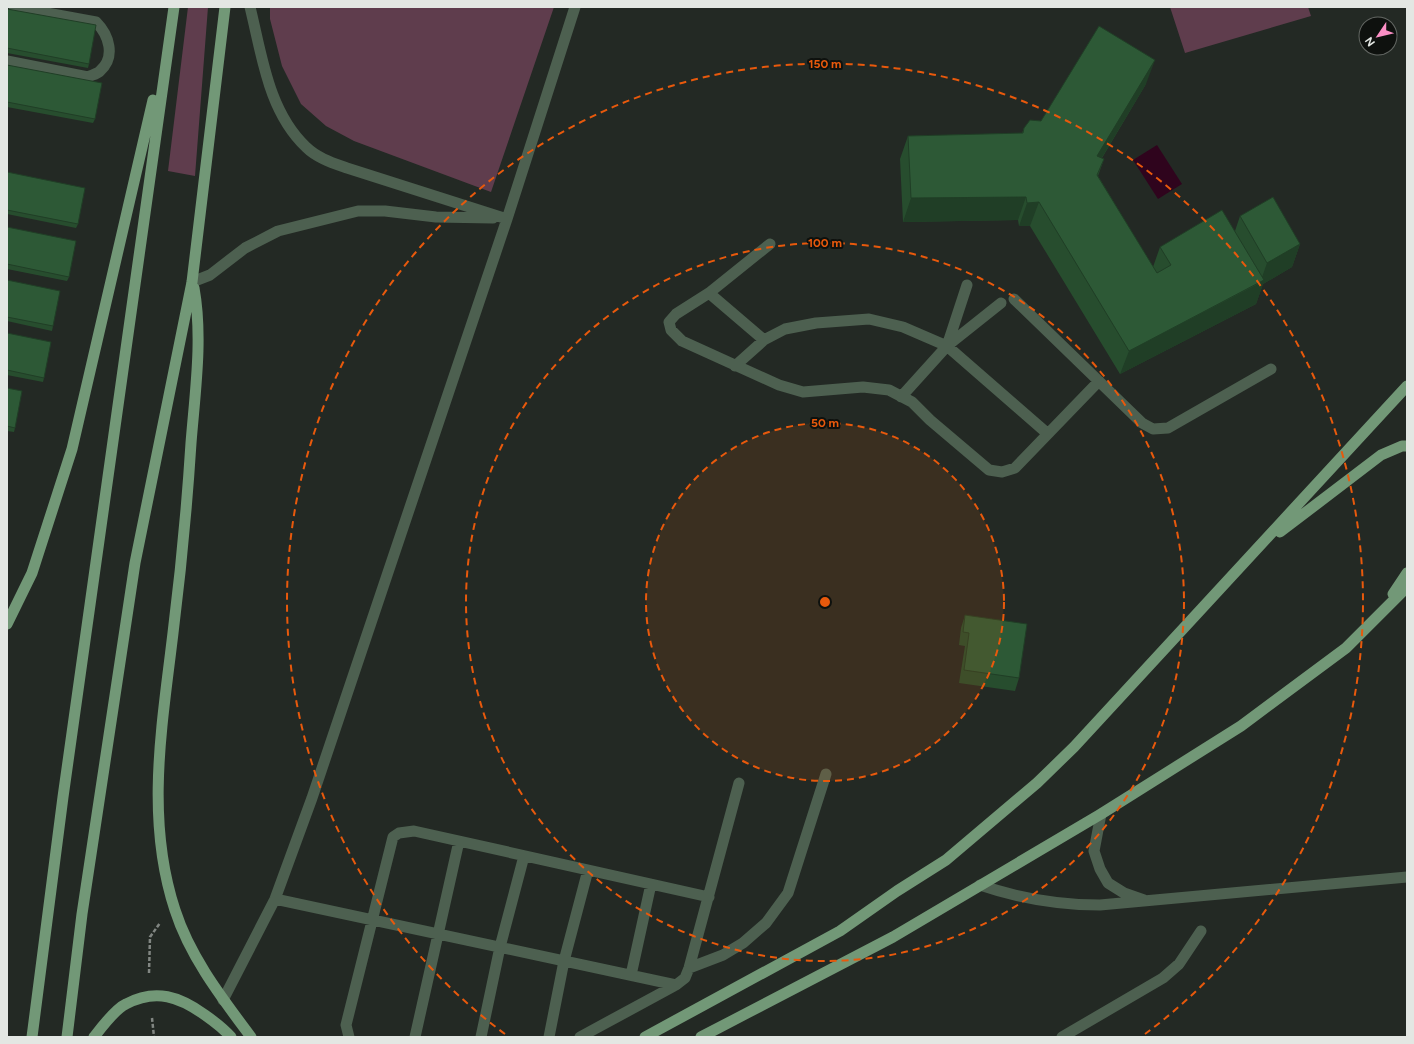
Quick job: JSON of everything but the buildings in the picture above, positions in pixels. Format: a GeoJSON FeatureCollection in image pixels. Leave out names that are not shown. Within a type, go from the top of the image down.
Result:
{"type":"FeatureCollection","features":[{"type":"Feature","properties":{"kind":"main road"},"geometry":{"type":"LineString","coordinates":[[7,624],[32,573],[72,449],[174,7]]}},
{"type":"Feature","properties":{"kind":"main road"},"geometry":{"type":"LineString","coordinates":[[67,1037],[82,914],[135,563],[192,282],[225,7]]}},
{"type":"Feature","properties":{"kind":"main road"},"geometry":{"type":"LineString","coordinates":[[32,1037],[64,789],[169,33]]}},
{"type":"Feature","properties":{"kind":"main road"},"geometry":{"type":"LineString","coordinates":[[192,282],[198,313],[196,377],[184,542],[163,717],[157,804],[158,835],[174,905],[188,942],[223,1000],[251,1037]]}},
{"type":"Feature","properties":{"kind":"main road"},"geometry":{"type":"LineString","coordinates":[[645,1037],[840,931],[897,891],[946,860],[1037,783],[1074,747],[1407,386]]}},
{"type":"Feature","properties":{"kind":"main road"},"geometry":{"type":"LineString","coordinates":[[1258,548],[1381,455],[1402,446],[1407,446]]}},
{"type":"Feature","properties":{"kind":"main road"},"geometry":{"type":"LineString","coordinates":[[1377,617],[1407,573]]}},
{"type":"Feature","properties":{"kind":"main road"},"geometry":{"type":"LineString","coordinates":[[701,1037],[893,937],[1101,814],[1241,726],[1346,648],[1407,587]]}},
{"type":"Feature","properties":{"kind":"main road"},"geometry":{"type":"LineString","coordinates":[[94,1037],[124,1004],[142,998],[167,996],[186,1002],[224,1028],[231,1037]]}},
{"type":"Feature","properties":{"kind":"street"},"geometry":{"type":"LineString","coordinates":[[7,62],[88,77],[100,72],[107,61],[109,45],[105,31],[96,22],[14,7]]}},
{"type":"Feature","properties":{"kind":"street"},"geometry":{"type":"LineString","coordinates":[[250,7],[272,95],[280,112],[307,148],[325,159],[347,168],[507,219]]}},
{"type":"Feature","properties":{"kind":"street"},"geometry":{"type":"LineString","coordinates":[[223,1000],[275,899],[312,798],[507,219],[575,7]]}},
{"type":"Feature","properties":{"kind":"street"},"geometry":{"type":"LineString","coordinates":[[192,282],[210,275],[245,248],[278,231],[358,211],[385,211],[436,217],[507,219]]}},
{"type":"Feature","properties":{"kind":"street"},"geometry":{"type":"LineString","coordinates":[[770,244],[709,294],[676,314],[669,322],[671,330],[682,341],[735,366],[779,385],[803,392],[863,387],[889,390],[912,402],[930,420],[989,470],[1002,472],[1014,468],[1099,381]]}},
{"type":"Feature","properties":{"kind":"street"},"geometry":{"type":"LineString","coordinates":[[947,346],[967,285]]}},
{"type":"Feature","properties":{"kind":"street"},"geometry":{"type":"LineString","coordinates":[[709,294],[764,340]]}},
{"type":"Feature","properties":{"kind":"street"},"geometry":{"type":"LineString","coordinates":[[1014,299],[1142,423],[1153,429],[1168,428],[1271,369]]}},
{"type":"Feature","properties":{"kind":"street"},"geometry":{"type":"LineString","coordinates":[[901,397],[947,346],[1001,303]]}},
{"type":"Feature","properties":{"kind":"street"},"geometry":{"type":"LineString","coordinates":[[735,366],[764,340],[785,329],[797,326],[816,323],[869,320],[903,327],[947,346],[1048,434]]}},
{"type":"Feature","properties":{"kind":"street"},"geometry":{"type":"LineString","coordinates":[[689,968],[723,955],[743,943],[766,923],[788,893],[826,774]]}},
{"type":"Feature","properties":{"kind":"street"},"geometry":{"type":"LineString","coordinates":[[580,1037],[676,985],[684,978],[689,968],[739,783]]}},
{"type":"Feature","properties":{"kind":"street"},"geometry":{"type":"LineString","coordinates":[[1101,814],[1094,851],[1100,869],[1108,883],[1124,893],[1146,900]]}},
{"type":"Feature","properties":{"kind":"street"},"geometry":{"type":"LineString","coordinates":[[349,1037],[346,1025],[371,920],[393,838],[400,834],[414,831],[709,897]]}},
{"type":"Feature","properties":{"kind":"street"},"geometry":{"type":"LineString","coordinates":[[415,1037],[459,841]]}},
{"type":"Feature","properties":{"kind":"street"},"geometry":{"type":"LineString","coordinates":[[481,1037],[500,947],[524,856]]}},
{"type":"Feature","properties":{"kind":"street"},"geometry":{"type":"LineString","coordinates":[[549,1037],[564,961],[588,870]]}},
{"type":"Feature","properties":{"kind":"street"},"geometry":{"type":"LineString","coordinates":[[980,885],[1008,894],[1078,905],[1100,905],[1407,877]]}},
{"type":"Feature","properties":{"kind":"street"},"geometry":{"type":"LineString","coordinates":[[631,975],[651,884]]}},
{"type":"Feature","properties":{"kind":"street"},"geometry":{"type":"LineString","coordinates":[[275,899],[676,985]]}},
{"type":"Feature","properties":{"kind":"street"},"geometry":{"type":"LineString","coordinates":[[1062,1037],[1164,978],[1179,964],[1201,931]]}},
{"type":"Feature","properties":{"kind":"path"},"geometry":{"type":"LineString","coordinates":[[149,973],[150,937],[174,905]]}},
{"type":"Feature","properties":{"kind":"path"},"geometry":{"type":"LineString","coordinates":[[152,1018],[154,1037]]}},
{"type":"Feature","properties":{"kind":"shaded area"},"geometry":{"type":"Polygon","coordinates":[[[188,7],[208,7],[195,176],[168,171],[188,7]]]}},
{"type":"Feature","properties":{"kind":"shaded area"},"geometry":{"type":"Polygon","coordinates":[[[270,7],[554,7],[491,192],[354,141],[326,126],[301,104],[282,66],[270,19],[270,7]]]}},
{"type":"Feature","properties":{"kind":"shaded area"},"geometry":{"type":"Polygon","coordinates":[[[1170,7],[1308,7],[1311,16],[1185,53],[1170,7]]]}},
{"type":"Feature","properties":{"kind":"shaded area"},"geometry":{"type":"Polygon","coordinates":[[[1157,145],[1182,184],[1158,199],[1133,160],[1157,145]]]}}]}
